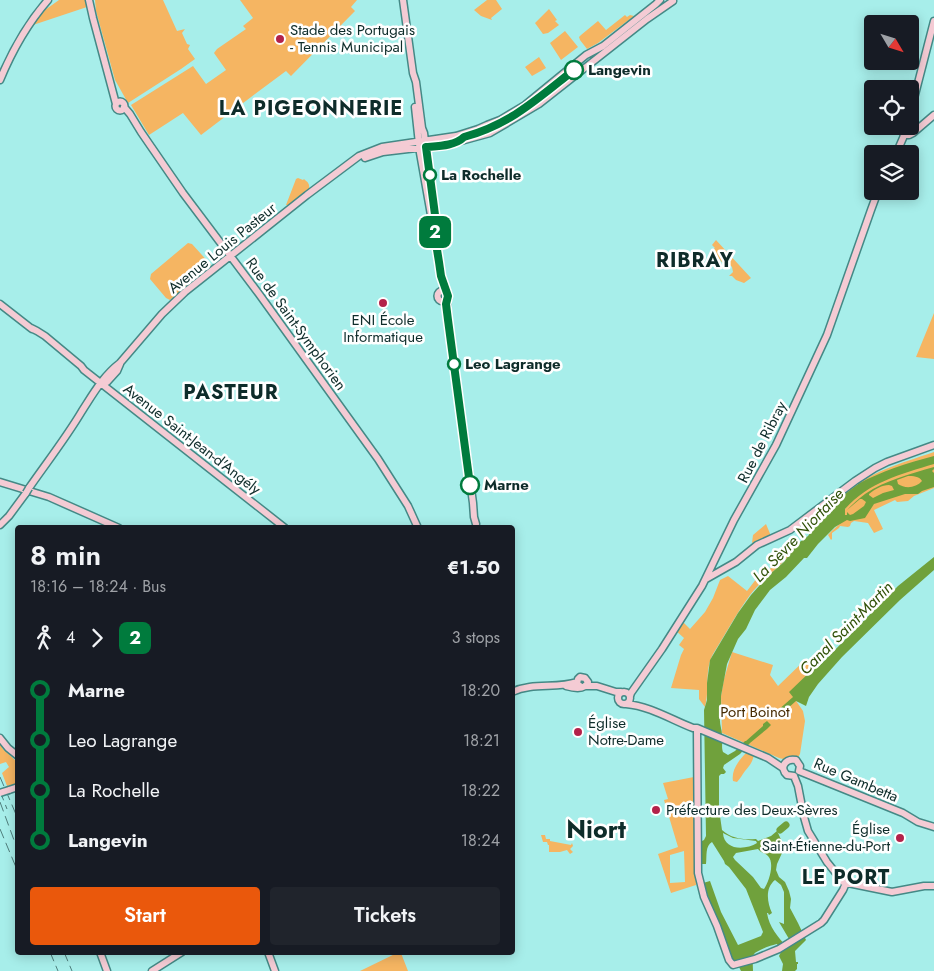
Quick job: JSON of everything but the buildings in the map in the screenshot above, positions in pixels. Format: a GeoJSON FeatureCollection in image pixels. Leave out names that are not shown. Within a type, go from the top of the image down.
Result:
{"type":"FeatureCollection","features":[{"type":"Feature","properties":{"kind":"main road","name":"Rue de Saint-Symphorien"},"geometry":{"type":"LineString","coordinates":[[90,0],[112,94],[117,103],[116,109],[120,111],[123,109],[130,114],[180,188],[378,459],[405,500],[417,525]]}},
{"type":"Feature","properties":{"kind":"main road"},"geometry":{"type":"LineString","coordinates":[[403,0],[432,224],[443,291],[448,296],[444,301]]}},
{"type":"Feature","properties":{"kind":"main road"},"geometry":{"type":"LineString","coordinates":[[422,144],[463,134],[506,117],[525,105],[579,60],[603,46],[660,0]]}},
{"type":"Feature","properties":{"kind":"main road"},"geometry":{"type":"LineString","coordinates":[[422,144],[450,144],[490,133],[519,117],[674,0]]}},
{"type":"Feature","properties":{"kind":"main road"},"geometry":{"type":"LineString","coordinates":[[0,80],[18,40],[48,1]]}},
{"type":"Feature","properties":{"kind":"main road"},"geometry":{"type":"LineString","coordinates":[[919,80],[934,21]]}},
{"type":"Feature","properties":{"kind":"main road"},"geometry":{"type":"LineString","coordinates":[[413,73],[424,133],[422,144]]}},
{"type":"Feature","properties":{"kind":"main road"},"geometry":{"type":"LineString","coordinates":[[541,92],[546,98]]}},
{"type":"Feature","properties":{"kind":"main road"},"geometry":{"type":"LineString","coordinates":[[919,128],[934,115]]}},
{"type":"Feature","properties":{"kind":"main road"},"geometry":{"type":"LineString","coordinates":[[424,133],[436,136],[463,134]]}},
{"type":"Feature","properties":{"kind":"main road","name":"Avenue Louis Pasteur"},"geometry":{"type":"LineString","coordinates":[[0,525],[28,490],[102,384],[116,371],[120,363],[155,321],[185,292],[350,163],[382,152],[422,144]]}},
{"type":"Feature","properties":{"kind":"main road","name":"Rue de Ribray"},"geometry":{"type":"LineString","coordinates":[[625,697],[638,684],[702,586],[734,520],[776,445],[825,339],[874,200]]}},
{"type":"Feature","properties":{"kind":"main road"},"geometry":{"type":"LineString","coordinates":[[443,291],[438,293],[437,296],[439,300],[444,301]]}},
{"type":"Feature","properties":{"kind":"main road"},"geometry":{"type":"LineString","coordinates":[[444,301],[474,513],[478,525]]}},
{"type":"Feature","properties":{"kind":"main road","name":"Avenue Saint-Jean-d'Angély"},"geometry":{"type":"LineString","coordinates":[[0,304],[31,328],[45,336],[84,370],[281,525]]}},
{"type":"Feature","properties":{"kind":"main road"},"geometry":{"type":"LineString","coordinates":[[706,579],[736,562],[757,545],[790,530],[855,481],[876,468],[887,462],[934,445]]}},
{"type":"Feature","properties":{"kind":"main road"},"geometry":{"type":"LineString","coordinates":[[0,482],[49,497],[112,525]]}},
{"type":"Feature","properties":{"kind":"main road"},"geometry":{"type":"LineString","coordinates":[[515,691],[534,686],[582,684],[598,686],[616,692],[637,705],[782,762],[786,774],[790,776],[796,773],[800,766],[797,761],[790,759],[784,765]]}},
{"type":"Feature","properties":{"kind":"main road"},"geometry":{"type":"LineString","coordinates":[[697,728],[698,873],[704,897],[724,947],[735,964],[753,960],[779,949],[824,920],[844,890],[846,883]]}},
{"type":"Feature","properties":{"kind":"main road"},"geometry":{"type":"LineString","coordinates":[[0,733],[15,749]]}},
{"type":"Feature","properties":{"kind":"main road"},"geometry":{"type":"LineString","coordinates":[[0,738],[15,754]]}},
{"type":"Feature","properties":{"kind":"main road"},"geometry":{"type":"LineString","coordinates":[[796,773],[808,831],[840,880],[846,883],[892,892],[922,886],[934,886]]}},
{"type":"Feature","properties":{"kind":"main road","name":"Rue Gambetta"},"geometry":{"type":"LineString","coordinates":[[796,773],[934,827]]}},
{"type":"Feature","properties":{"kind":"main road"},"geometry":{"type":"LineString","coordinates":[[0,793],[15,788]]}},
{"type":"Feature","properties":{"kind":"main road"},"geometry":{"type":"LineString","coordinates":[[101,955],[107,971]]}},
{"type":"Feature","properties":{"kind":"main road"},"geometry":{"type":"LineString","coordinates":[[152,971],[177,955]]}},
{"type":"Feature","properties":{"kind":"main road"},"geometry":{"type":"LineString","coordinates":[[269,955],[275,971]]}},
{"type":"Feature","properties":{"kind":"green space"},"geometry":{"type":"Polygon","coordinates":[[[59,0],[86,0],[87,7],[33,25],[45,10],[59,0]]]}},
{"type":"Feature","properties":{"kind":"green space"},"geometry":{"type":"Polygon","coordinates":[[[95,0],[163,0],[177,31],[185,29],[182,33],[187,44],[190,45],[188,49],[195,59],[128,103],[115,80],[96,11],[95,0]]]}},
{"type":"Feature","properties":{"kind":"green space","name":"Stade des Portugais - Tennis Municipal"},"geometry":{"type":"Polygon","coordinates":[[[240,0],[357,0],[351,7],[355,11],[291,76],[286,71],[201,135],[183,113],[149,135],[131,105],[193,66],[206,84],[226,70],[214,53],[246,29],[243,26],[253,18],[240,0]]]}},
{"type":"Feature","properties":{"kind":"green space"},"geometry":{"type":"Polygon","coordinates":[[[487,0],[496,0],[502,9],[491,18],[492,20],[481,16],[474,10],[487,0]]]}},
{"type":"Feature","properties":{"kind":"green space"},"geometry":{"type":"Polygon","coordinates":[[[549,9],[559,25],[548,33],[543,34],[535,23],[549,9]]]}},
{"type":"Feature","properties":{"kind":"green space"},"geometry":{"type":"Polygon","coordinates":[[[625,15],[627,17],[630,15],[634,16],[598,43],[587,49],[580,40],[579,37],[598,21],[606,30],[625,15]]]}},
{"type":"Feature","properties":{"kind":"green space"},"geometry":{"type":"Polygon","coordinates":[[[565,31],[578,47],[561,60],[550,43],[565,31]]]}},
{"type":"Feature","properties":{"kind":"green space"},"geometry":{"type":"Polygon","coordinates":[[[539,57],[546,68],[532,76],[525,67],[539,57]]]}},
{"type":"Feature","properties":{"kind":"green space"},"geometry":{"type":"Polygon","coordinates":[[[296,179],[304,179],[307,182],[309,189],[286,205],[296,179]]]}},
{"type":"Feature","properties":{"kind":"green space"},"geometry":{"type":"Polygon","coordinates":[[[716,240],[751,278],[744,283],[729,276],[733,272],[732,267],[730,265],[725,266],[712,250],[715,248],[712,245],[716,240]]]}},
{"type":"Feature","properties":{"kind":"green space"},"geometry":{"type":"Polygon","coordinates":[[[188,243],[192,244],[211,265],[170,300],[166,298],[150,279],[151,274],[188,243]]]}},
{"type":"Feature","properties":{"kind":"green space"},"geometry":{"type":"Polygon","coordinates":[[[934,313],[934,359],[916,357],[934,313]]]}},
{"type":"Feature","properties":{"kind":"green space"},"geometry":{"type":"Polygon","coordinates":[[[934,452],[934,488],[914,496],[908,501],[897,502],[895,500],[874,510],[883,529],[874,533],[868,523],[854,521],[848,527],[840,526],[832,533],[831,540],[828,535],[844,518],[847,506],[841,497],[874,474],[934,452]]]}},
{"type":"Feature","properties":{"kind":"green space"},"geometry":{"type":"Polygon","coordinates":[[[766,524],[771,536],[752,543],[753,535],[766,524]]]}},
{"type":"Feature","properties":{"kind":"green space"},"geometry":{"type":"Polygon","coordinates":[[[797,544],[787,558],[750,595],[713,654],[710,660],[705,707],[699,699],[699,690],[671,688],[684,649],[679,645],[684,638],[675,630],[682,621],[690,629],[705,612],[720,580],[728,576],[747,591],[757,578],[773,567],[791,546],[797,544]]]}},
{"type":"Feature","properties":{"kind":"green space","name":"Port Boinot"},"geometry":{"type":"Polygon","coordinates":[[[732,652],[773,665],[770,675],[778,686],[806,659],[815,668],[790,692],[803,711],[805,721],[800,754],[797,759],[779,758],[722,733],[721,696],[732,652]]]}},
{"type":"Feature","properties":{"kind":"green space"},"geometry":{"type":"Polygon","coordinates":[[[0,744],[15,760],[15,784],[7,786],[2,773],[9,767],[6,762],[0,764],[0,744]]]}},
{"type":"Feature","properties":{"kind":"green space"},"geometry":{"type":"Polygon","coordinates":[[[747,752],[754,755],[752,762],[737,782],[733,781],[734,769],[747,752]]]}},
{"type":"Feature","properties":{"kind":"green space"},"geometry":{"type":"Polygon","coordinates":[[[694,777],[696,885],[671,893],[658,854],[678,847],[664,800],[668,799],[663,783],[694,777]],[[684,851],[670,855],[670,883],[685,882],[684,851]]]}},
{"type":"Feature","properties":{"kind":"green space"},"geometry":{"type":"Polygon","coordinates":[[[541,835],[545,835],[546,839],[550,839],[550,841],[571,845],[572,843],[573,846],[570,849],[573,852],[570,854],[567,850],[549,852],[549,845],[547,842],[543,842],[541,835]]]}},
{"type":"Feature","properties":{"kind":"green space"},"geometry":{"type":"Polygon","coordinates":[[[393,955],[402,955],[408,971],[360,971],[393,955]]]}},
{"type":"Feature","properties":{"kind":"shaded area"},"geometry":{"type":"Polygon","coordinates":[[[934,456],[934,464],[886,480],[864,492],[845,509],[845,515],[847,515],[847,512],[850,515],[853,514],[864,506],[866,502],[860,499],[847,510],[860,498],[873,489],[898,478],[934,467],[932,471],[934,473],[934,487],[918,494],[905,494],[874,504],[865,518],[847,520],[835,527],[807,558],[804,558],[770,590],[755,610],[746,629],[738,639],[727,664],[721,696],[720,720],[723,752],[728,755],[735,751],[767,721],[771,725],[740,754],[724,765],[723,768],[726,772],[719,776],[719,809],[722,830],[734,837],[756,839],[758,841],[771,836],[777,831],[783,846],[783,852],[776,870],[789,891],[791,899],[790,908],[806,940],[795,951],[798,964],[795,971],[782,971],[783,964],[779,956],[781,952],[777,944],[761,949],[754,954],[753,971],[741,971],[731,957],[703,883],[710,881],[721,912],[738,945],[761,936],[763,932],[746,889],[725,864],[712,842],[707,849],[706,864],[702,864],[702,841],[706,836],[704,710],[707,700],[710,660],[751,595],[784,562],[797,544],[808,536],[816,525],[829,514],[841,497],[858,484],[876,475],[934,456]],[[912,476],[897,480],[898,484],[907,487],[917,485],[922,481],[918,477],[912,476]],[[889,485],[881,487],[869,495],[873,498],[894,490],[889,485]],[[723,833],[724,839],[731,846],[742,848],[757,843],[756,841],[733,838],[723,833]],[[758,849],[736,853],[733,857],[764,889],[768,882],[771,868],[768,856],[758,849]],[[775,880],[770,887],[768,900],[772,913],[769,915],[767,913],[768,918],[774,932],[787,947],[792,944],[779,922],[784,924],[784,892],[781,885],[775,880]]]}},
{"type":"Feature","properties":{"kind":"shaded area"},"geometry":{"type":"Polygon","coordinates":[[[934,557],[934,570],[900,600],[842,657],[818,684],[809,697],[806,706],[796,701],[779,716],[782,711],[778,714],[777,711],[793,697],[789,692],[815,667],[818,667],[898,586],[934,557]]]}},
{"type":"Feature","properties":{"kind":"waterway"},"geometry":{"type":"LineString","coordinates":[[780,830],[786,825]]}},
{"type":"Feature","properties":{"kind":"railway"},"geometry":{"type":"LineString","coordinates":[[0,777],[15,812]]}},
{"type":"Feature","properties":{"kind":"railway"},"geometry":{"type":"LineString","coordinates":[[0,791],[7,809]]}},
{"type":"Feature","properties":{"kind":"railway"},"geometry":{"type":"LineString","coordinates":[[0,802],[15,843]]}},
{"type":"Feature","properties":{"kind":"railway"},"geometry":{"type":"LineString","coordinates":[[0,829],[15,865]]}},
{"type":"Feature","properties":{"kind":"railway"},"geometry":{"type":"LineString","coordinates":[[51,955],[58,971]]}},
{"type":"Feature","properties":{"kind":"railway"},"geometry":{"type":"LineString","coordinates":[[65,955],[72,971]]}},
{"type":"Feature","properties":{"kind":"bus line","name":"2"},"geometry":{"type":"LineString","coordinates":[[470,485],[446,304],[448,294],[441,276],[434,231],[436,223],[426,147],[450,144],[496,126],[530,106],[574,70]]}},
{"type":"Feature","properties":{"kind":"place","name":"Stade des Portugais - Tennis Municipal"},"geometry":{"type":"Point","coordinates":[280,39]}},
{"type":"Feature","properties":{"kind":"place","name":"Langevin"},"geometry":{"type":"Point","coordinates":[574,70]}},
{"type":"Feature","properties":{"kind":"place","name":"La Rochelle"},"geometry":{"type":"Point","coordinates":[430,175]}},
{"type":"Feature","properties":{"kind":"place","name":"ENI École Informatique"},"geometry":{"type":"Point","coordinates":[383,303]}},
{"type":"Feature","properties":{"kind":"place","name":"Leo Lagrange"},"geometry":{"type":"Point","coordinates":[454,364]}},
{"type":"Feature","properties":{"kind":"place","name":"Marne"},"geometry":{"type":"Point","coordinates":[470,485]}},
{"type":"Feature","properties":{"kind":"place","name":"Église Notre-Dame"},"geometry":{"type":"Point","coordinates":[578,732]}},
{"type":"Feature","properties":{"kind":"place","name":"Préfecture des Deux-Sèvres"},"geometry":{"type":"Point","coordinates":[656,810]}},
{"type":"Feature","properties":{"kind":"place","name":"Église Saint-Étienne-du-Port"},"geometry":{"type":"Point","coordinates":[900,838]}},
{"type":"Feature","properties":{"kind":"district","name":"LA PIGEONNERIE"},"geometry":{"type":"Point","coordinates":[311,108]}},
{"type":"Feature","properties":{"kind":"district","name":"RIBRAY"},"geometry":{"type":"Point","coordinates":[695,260]}},
{"type":"Feature","properties":{"kind":"district","name":"PASTEUR"},"geometry":{"type":"Point","coordinates":[231,392]}},
{"type":"Feature","properties":{"kind":"district","name":"Niort"},"geometry":{"type":"Point","coordinates":[596,829]}},
{"type":"Feature","properties":{"kind":"district","name":"LE PORT"},"geometry":{"type":"Point","coordinates":[846,877]}},
{"type":"Feature","properties":{"kind":"water label","name":"La Sèvre Niortaise"},"geometry":{"type":"Point","coordinates":[798,535]}},
{"type":"Feature","properties":{"kind":"water label","name":"Canal Saint-Martin"},"geometry":{"type":"Point","coordinates":[846,628]}}]}
